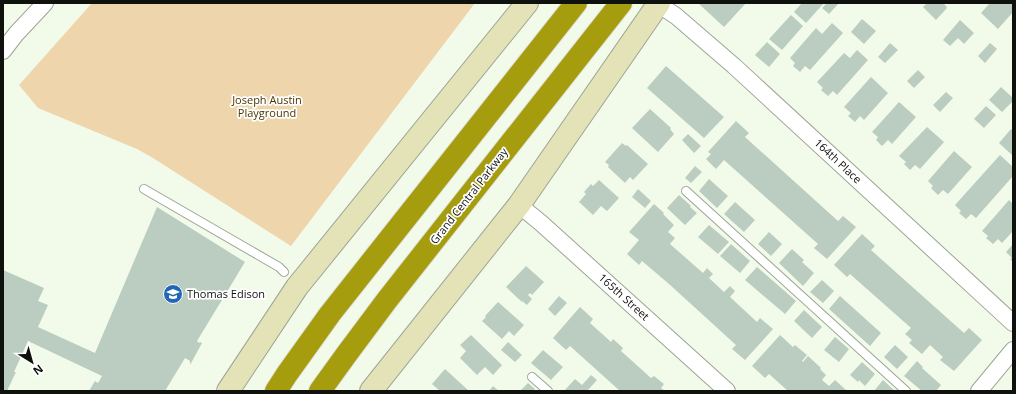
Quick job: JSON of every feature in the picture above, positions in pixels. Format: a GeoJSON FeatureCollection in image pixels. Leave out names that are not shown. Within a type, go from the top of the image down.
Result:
{"type":"FeatureCollection","features":[{"type":"Feature","properties":{"kind":"highway"},"geometry":{"type":"LineString","coordinates":[[276,391],[330,314],[576,3]]}},
{"type":"Feature","properties":{"kind":"highway","name":"Grand Central Parkway"},"geometry":{"type":"LineString","coordinates":[[320,391],[387,300],[621,3]]}},
{"type":"Feature","properties":{"kind":"main road"},"geometry":{"type":"LineString","coordinates":[[228,391],[297,287],[527,3]]}},
{"type":"Feature","properties":{"kind":"main road"},"geometry":{"type":"LineString","coordinates":[[373,390],[519,205],[658,3]]}},
{"type":"Feature","properties":{"kind":"street"},"geometry":{"type":"LineString","coordinates":[[3,51],[16,34],[45,3]]}},
{"type":"Feature","properties":{"kind":"street","name":"164th Place"},"geometry":{"type":"LineString","coordinates":[[658,3],[676,16],[734,66],[1013,323]]}},
{"type":"Feature","properties":{"kind":"street","name":"165th Street"},"geometry":{"type":"LineString","coordinates":[[519,205],[541,223],[727,391]]}},
{"type":"Feature","properties":{"kind":"street"},"geometry":{"type":"LineString","coordinates":[[979,391],[1013,350]]}},
{"type":"Feature","properties":{"kind":"lane"},"geometry":{"type":"LineString","coordinates":[[144,189],[279,267],[284,272]]}},
{"type":"Feature","properties":{"kind":"lane"},"geometry":{"type":"LineString","coordinates":[[686,191],[906,391]]}},
{"type":"Feature","properties":{"kind":"lane"},"geometry":{"type":"LineString","coordinates":[[532,377],[548,391]]}},
{"type":"Feature","properties":{"kind":"green space","name":"Joseph Austin Playground"},"geometry":{"type":"Polygon","coordinates":[[[92,3],[475,3],[291,246],[137,149],[38,108],[19,85],[92,3]]]}},
{"type":"Feature","properties":{"kind":"building"},"geometry":{"type":"Polygon","coordinates":[[[698,3],[746,3],[724,27],[698,3]]]}},
{"type":"Feature","properties":{"kind":"building"},"geometry":{"type":"Polygon","coordinates":[[[802,3],[824,3],[806,23],[794,12],[802,3]]]}},
{"type":"Feature","properties":{"kind":"building"},"geometry":{"type":"Polygon","coordinates":[[[827,3],[839,3],[829,14],[822,8],[827,3]]]}},
{"type":"Feature","properties":{"kind":"building"},"geometry":{"type":"Polygon","coordinates":[[[927,3],[943,3],[947,8],[936,20],[923,7],[927,3]]]}},
{"type":"Feature","properties":{"kind":"building"},"geometry":{"type":"Polygon","coordinates":[[[990,3],[1013,3],[1013,12],[998,29],[981,13],[990,3]]]}},
{"type":"Feature","properties":{"kind":"building"},"geometry":{"type":"Polygon","coordinates":[[[791,15],[803,26],[782,50],[769,39],[791,15]]]}},
{"type":"Feature","properties":{"kind":"building"},"geometry":{"type":"Polygon","coordinates":[[[862,19],[876,31],[864,44],[851,32],[862,19]]]}},
{"type":"Feature","properties":{"kind":"building"},"geometry":{"type":"Polygon","coordinates":[[[960,20],[974,33],[964,44],[958,38],[950,46],[943,40],[960,20]]]}},
{"type":"Feature","properties":{"kind":"building"},"geometry":{"type":"Polygon","coordinates":[[[832,23],[843,33],[810,70],[805,66],[800,72],[793,66],[795,63],[790,58],[816,28],[822,34],[832,23]]]}},
{"type":"Feature","properties":{"kind":"building"},"geometry":{"type":"Polygon","coordinates":[[[767,42],[780,54],[769,67],[755,55],[767,42]]]}},
{"type":"Feature","properties":{"kind":"building"},"geometry":{"type":"Polygon","coordinates":[[[890,43],[898,50],[885,63],[878,57],[890,43]]]}},
{"type":"Feature","properties":{"kind":"building"},"geometry":{"type":"Polygon","coordinates":[[[990,43],[997,49],[985,63],[978,56],[990,43]]]}},
{"type":"Feature","properties":{"kind":"building"},"geometry":{"type":"Polygon","coordinates":[[[857,50],[868,60],[837,95],[833,91],[828,96],[821,90],[823,88],[817,82],[844,53],[850,58],[857,50]]]}},
{"type":"Feature","properties":{"kind":"building"},"geometry":{"type":"Polygon","coordinates":[[[666,66],[724,117],[704,138],[647,88],[666,66]]]}},
{"type":"Feature","properties":{"kind":"building"},"geometry":{"type":"Polygon","coordinates":[[[918,70],[925,77],[914,88],[907,81],[918,70]]]}},
{"type":"Feature","properties":{"kind":"building"},"geometry":{"type":"Polygon","coordinates":[[[871,77],[888,93],[864,120],[860,116],[855,122],[848,116],[851,113],[844,107],[871,77]]]}},
{"type":"Feature","properties":{"kind":"building"},"geometry":{"type":"Polygon","coordinates":[[[1001,87],[1013,98],[1013,101],[1002,112],[989,100],[1001,87]]]}},
{"type":"Feature","properties":{"kind":"building"},"geometry":{"type":"Polygon","coordinates":[[[946,92],[953,98],[940,112],[933,105],[946,92]]]}},
{"type":"Feature","properties":{"kind":"building"},"geometry":{"type":"Polygon","coordinates":[[[899,102],[916,117],[892,144],[888,140],[882,146],[876,140],[878,137],[872,132],[899,102]]]}},
{"type":"Feature","properties":{"kind":"building"},"geometry":{"type":"Polygon","coordinates":[[[986,106],[996,115],[984,128],[974,119],[986,106]]]}},
{"type":"Feature","properties":{"kind":"building"},"geometry":{"type":"Polygon","coordinates":[[[650,109],[671,128],[670,129],[674,134],[658,152],[632,128],[650,109]]]}},
{"type":"Feature","properties":{"kind":"building"},"geometry":{"type":"Polygon","coordinates":[[[736,121],[749,133],[745,137],[838,221],[843,216],[856,227],[827,259],[814,248],[818,244],[724,160],[716,169],[706,159],[711,154],[708,152],[736,121]]]}},
{"type":"Feature","properties":{"kind":"building"},"geometry":{"type":"Polygon","coordinates":[[[927,127],[944,142],[920,169],[915,165],[910,170],[904,164],[906,162],[899,156],[927,127]]]}},
{"type":"Feature","properties":{"kind":"building"},"geometry":{"type":"Polygon","coordinates":[[[1011,129],[1013,131],[1012,155],[999,143],[1011,129]]]}},
{"type":"Feature","properties":{"kind":"building"},"geometry":{"type":"Polygon","coordinates":[[[688,134],[701,146],[694,153],[682,140],[688,134]]]}},
{"type":"Feature","properties":{"kind":"building"},"geometry":{"type":"Polygon","coordinates":[[[622,143],[626,146],[627,145],[648,164],[633,180],[630,177],[625,183],[608,167],[609,165],[605,162],[622,143]]]}},
{"type":"Feature","properties":{"kind":"building"},"geometry":{"type":"Polygon","coordinates":[[[954,151],[972,167],[948,194],[943,190],[938,195],[931,188],[933,186],[928,181],[954,151]]]}},
{"type":"Feature","properties":{"kind":"building"},"geometry":{"type":"Polygon","coordinates":[[[1000,155],[1013,167],[1013,176],[976,218],[971,214],[966,219],[959,213],[961,211],[955,205],[1000,155]]]}},
{"type":"Feature","properties":{"kind":"building"},"geometry":{"type":"Polygon","coordinates":[[[695,166],[702,172],[691,183],[685,178],[695,166]]]}},
{"type":"Feature","properties":{"kind":"building"},"geometry":{"type":"Polygon","coordinates":[[[709,179],[728,196],[717,208],[699,191],[709,179]]]}},
{"type":"Feature","properties":{"kind":"building"},"geometry":{"type":"Polygon","coordinates":[[[599,180],[619,198],[607,211],[601,206],[593,215],[579,202],[586,194],[584,192],[591,184],[593,186],[599,180]]]}},
{"type":"Feature","properties":{"kind":"building"},"geometry":{"type":"Polygon","coordinates":[[[638,189],[651,201],[645,208],[632,197],[638,189]]]}},
{"type":"Feature","properties":{"kind":"building"},"geometry":{"type":"Polygon","coordinates":[[[679,195],[697,213],[685,225],[667,208],[679,195]]]}},
{"type":"Feature","properties":{"kind":"building"},"geometry":{"type":"Polygon","coordinates":[[[1009,200],[1013,204],[1013,231],[1002,243],[998,239],[993,244],[986,238],[988,236],[982,231],[1009,200]]]}},
{"type":"Feature","properties":{"kind":"building"},"geometry":{"type":"Polygon","coordinates":[[[735,202],[755,220],[744,232],[724,214],[735,202]]]}},
{"type":"Feature","properties":{"kind":"building"},"geometry":{"type":"Polygon","coordinates":[[[654,204],[674,225],[668,232],[675,238],[670,244],[703,273],[707,268],[713,274],[709,278],[724,292],[730,286],[735,291],[730,297],[757,322],[760,318],[773,329],[745,360],[732,349],[736,345],[669,284],[642,261],[639,265],[627,254],[639,240],[629,232],[654,204]]]}},
{"type":"Feature","properties":{"kind":"building","name":"Thomas Edison"},"geometry":{"type":"Polygon","coordinates":[[[157,207],[245,262],[197,341],[202,343],[190,365],[190,361],[185,358],[165,391],[89,391],[95,381],[98,383],[102,376],[28,341],[7,391],[3,391],[3,270],[44,288],[38,301],[48,305],[38,327],[95,353],[157,207]]]}},
{"type":"Feature","properties":{"kind":"building"},"geometry":{"type":"Polygon","coordinates":[[[709,225],[729,242],[718,254],[698,237],[709,225]]]}},
{"type":"Feature","properties":{"kind":"building"},"geometry":{"type":"Polygon","coordinates":[[[769,232],[782,244],[771,256],[758,244],[769,232]]]}},
{"type":"Feature","properties":{"kind":"building"},"geometry":{"type":"Polygon","coordinates":[[[862,234],[875,246],[871,250],[964,333],[969,328],[982,340],[954,371],[940,360],[943,357],[930,345],[922,354],[909,343],[912,340],[905,334],[911,328],[850,274],[847,277],[834,265],[862,234]]]}},
{"type":"Feature","properties":{"kind":"building"},"geometry":{"type":"Polygon","coordinates":[[[731,244],[750,261],[740,273],[720,256],[731,244]]]}},
{"type":"Feature","properties":{"kind":"building"},"geometry":{"type":"Polygon","coordinates":[[[1013,244],[1013,262],[1010,259],[1012,258],[1006,252],[1013,244]]]}},
{"type":"Feature","properties":{"kind":"building"},"geometry":{"type":"Polygon","coordinates":[[[792,249],[804,260],[802,262],[814,273],[803,286],[779,263],[792,249]]]}},
{"type":"Feature","properties":{"kind":"building"},"geometry":{"type":"Polygon","coordinates":[[[526,266],[544,282],[532,295],[530,293],[528,295],[532,299],[527,305],[506,287],[526,266]]]}},
{"type":"Feature","properties":{"kind":"building"},"geometry":{"type":"Polygon","coordinates":[[[757,267],[796,301],[785,314],[745,280],[757,267]]]}},
{"type":"Feature","properties":{"kind":"building"},"geometry":{"type":"Polygon","coordinates":[[[822,280],[834,291],[823,303],[810,292],[822,280]]]}},
{"type":"Feature","properties":{"kind":"building"},"geometry":{"type":"Polygon","coordinates":[[[559,296],[567,303],[555,316],[548,309],[559,296]]]}},
{"type":"Feature","properties":{"kind":"building"},"geometry":{"type":"Polygon","coordinates":[[[840,296],[881,333],[870,346],[829,309],[840,296]]]}},
{"type":"Feature","properties":{"kind":"building"},"geometry":{"type":"Polygon","coordinates":[[[498,302],[524,325],[514,336],[509,331],[502,339],[482,321],[498,302]]]}},
{"type":"Feature","properties":{"kind":"building"},"geometry":{"type":"Polygon","coordinates":[[[580,307],[593,319],[590,323],[611,342],[613,339],[623,348],[621,351],[651,378],[654,376],[664,384],[661,388],[665,391],[620,391],[570,346],[566,350],[553,338],[580,307]]]}},
{"type":"Feature","properties":{"kind":"building"},"geometry":{"type":"Polygon","coordinates":[[[804,310],[822,327],[812,338],[794,321],[804,310]]]}},
{"type":"Feature","properties":{"kind":"building"},"geometry":{"type":"Polygon","coordinates":[[[471,335],[502,365],[493,375],[485,367],[477,375],[460,358],[466,351],[460,345],[471,335]]]}},
{"type":"Feature","properties":{"kind":"building"},"geometry":{"type":"Polygon","coordinates":[[[780,335],[793,347],[795,345],[807,355],[802,361],[803,362],[808,356],[821,368],[820,369],[826,375],[822,380],[829,386],[835,380],[847,391],[788,391],[769,374],[765,378],[752,366],[780,335]]]}},
{"type":"Feature","properties":{"kind":"building"},"geometry":{"type":"Polygon","coordinates":[[[835,337],[849,349],[839,362],[824,350],[835,337]]]}},
{"type":"Feature","properties":{"kind":"building"},"geometry":{"type":"Polygon","coordinates":[[[508,342],[522,355],[515,362],[501,350],[508,342]]]}},
{"type":"Feature","properties":{"kind":"building"},"geometry":{"type":"Polygon","coordinates":[[[895,345],[908,357],[897,369],[884,357],[895,345]]]}},
{"type":"Feature","properties":{"kind":"building"},"geometry":{"type":"Polygon","coordinates":[[[543,350],[563,367],[551,380],[531,363],[543,350]]]}},
{"type":"Feature","properties":{"kind":"building"},"geometry":{"type":"Polygon","coordinates":[[[917,361],[923,367],[922,368],[941,385],[936,391],[922,391],[904,376],[917,361]]]}},
{"type":"Feature","properties":{"kind":"building"},"geometry":{"type":"Polygon","coordinates":[[[862,362],[875,374],[865,386],[859,380],[858,382],[850,375],[862,362]]]}},
{"type":"Feature","properties":{"kind":"building"},"geometry":{"type":"Polygon","coordinates":[[[445,369],[469,391],[440,391],[432,384],[445,369]]]}},
{"type":"Feature","properties":{"kind":"building"},"geometry":{"type":"Polygon","coordinates":[[[591,375],[597,380],[588,390],[589,391],[564,391],[575,379],[582,385],[591,375]]]}},
{"type":"Feature","properties":{"kind":"building"},"geometry":{"type":"Polygon","coordinates":[[[883,380],[895,391],[874,391],[883,380]]]}},
{"type":"Feature","properties":{"kind":"building"},"geometry":{"type":"Polygon","coordinates":[[[528,383],[535,389],[533,391],[520,391],[528,383]]]}},
{"type":"Feature","properties":{"kind":"building"},"geometry":{"type":"Polygon","coordinates":[[[493,386],[499,391],[489,391],[493,386]]]}},
{"type":"Feature","properties":{"kind":"place","name":"Thomas Edison"},"geometry":{"type":"Point","coordinates":[173,294]}}]}
